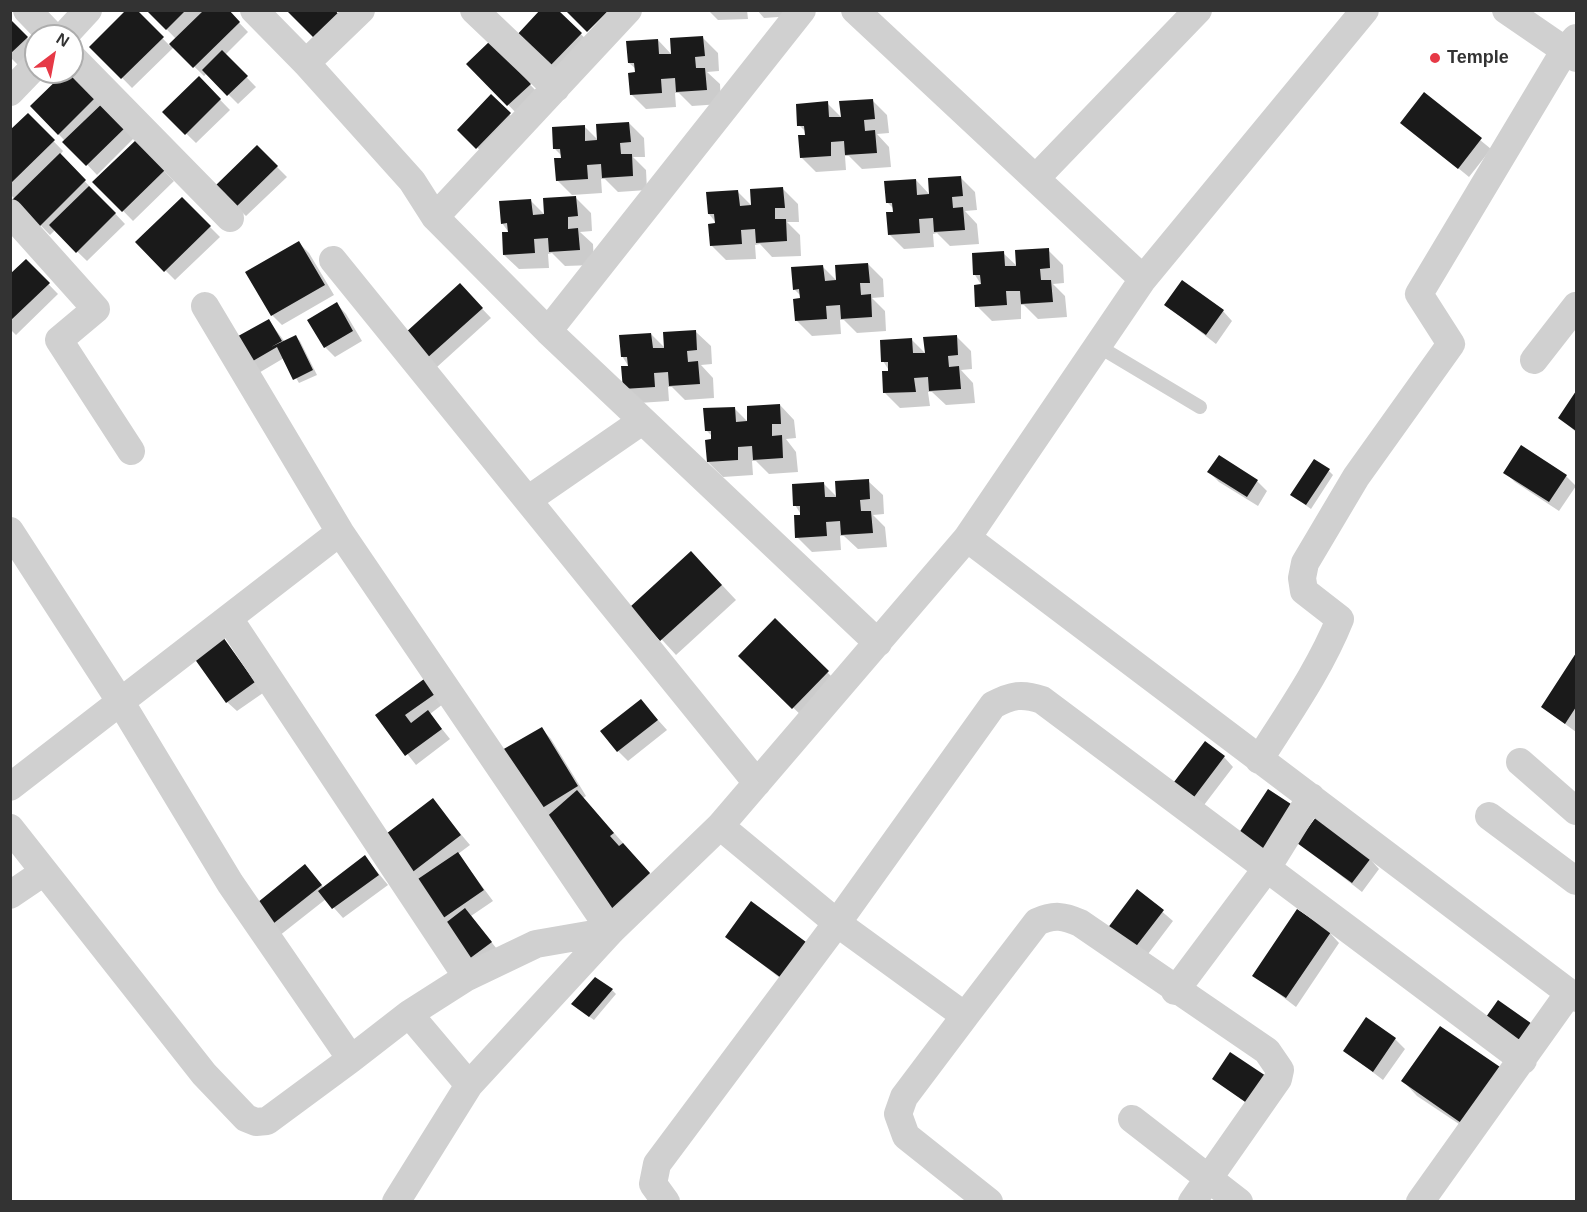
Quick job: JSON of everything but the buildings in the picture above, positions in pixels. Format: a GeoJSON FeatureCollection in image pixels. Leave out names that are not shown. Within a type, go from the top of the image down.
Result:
{"type":"FeatureCollection","features":[{"type":"Feature","properties":{"kind":"street"},"geometry":{"type":"LineString","coordinates":[[27,10],[40,24]]}},
{"type":"Feature","properties":{"kind":"street"},"geometry":{"type":"LineString","coordinates":[[75,24],[88,10]]}},
{"type":"Feature","properties":{"kind":"street"},"geometry":{"type":"LineString","coordinates":[[254,10],[306,63],[412,181],[435,217],[548,331],[878,643]]}},
{"type":"Feature","properties":{"kind":"street"},"geometry":{"type":"LineString","coordinates":[[306,63],[361,10]]}},
{"type":"Feature","properties":{"kind":"street"},"geometry":{"type":"LineString","coordinates":[[474,10],[556,88]]}},
{"type":"Feature","properties":{"kind":"street"},"geometry":{"type":"LineString","coordinates":[[435,217],[628,10]]}},
{"type":"Feature","properties":{"kind":"street"},"geometry":{"type":"LineString","coordinates":[[548,331],[802,10]]}},
{"type":"Feature","properties":{"kind":"street"},"geometry":{"type":"LineString","coordinates":[[855,10],[1143,279]]}},
{"type":"Feature","properties":{"kind":"street"},"geometry":{"type":"LineString","coordinates":[[1036,178],[1198,10]]}},
{"type":"Feature","properties":{"kind":"street"},"geometry":{"type":"LineString","coordinates":[[396,1202],[469,1084],[611,931],[720,826],[967,538],[1143,279],[1365,10]]}},
{"type":"Feature","properties":{"kind":"street"},"geometry":{"type":"LineString","coordinates":[[1258,760],[1305,687],[1331,642],[1340,619],[1304,591],[1302,578],[1305,562],[1356,477],[1450,344],[1419,294],[1573,49],[1506,10]]}},
{"type":"Feature","properties":{"kind":"street"},"geometry":{"type":"LineString","coordinates":[[84,69],[230,218]]}},
{"type":"Feature","properties":{"kind":"street"},"geometry":{"type":"LineString","coordinates":[[10,92],[24,77]]}},
{"type":"Feature","properties":{"kind":"street"},"geometry":{"type":"LineString","coordinates":[[10,213],[96,309],[59,340],[131,451]]}},
{"type":"Feature","properties":{"kind":"street"},"geometry":{"type":"LineString","coordinates":[[333,260],[757,783]]}},
{"type":"Feature","properties":{"kind":"street"},"geometry":{"type":"LineString","coordinates":[[205,306],[340,532],[611,931]]}},
{"type":"Feature","properties":{"kind":"street"},"geometry":{"type":"LineString","coordinates":[[1534,360],[1576,306]]}},
{"type":"Feature","properties":{"kind":"street"},"geometry":{"type":"LineString","coordinates":[[529,499],[642,421]]}},
{"type":"Feature","properties":{"kind":"street"},"geometry":{"type":"LineString","coordinates":[[10,531],[120,701],[230,883],[351,1059]]}},
{"type":"Feature","properties":{"kind":"street"},"geometry":{"type":"LineString","coordinates":[[10,787],[120,701],[230,620],[340,532]]}},
{"type":"Feature","properties":{"kind":"street"},"geometry":{"type":"LineString","coordinates":[[967,538],[1258,760],[1311,797],[1573,995],[1420,1202]]}},
{"type":"Feature","properties":{"kind":"street"},"geometry":{"type":"LineString","coordinates":[[230,620],[467,977]]}},
{"type":"Feature","properties":{"kind":"street"},"geometry":{"type":"LineString","coordinates":[[666,1202],[652,1184],[657,1164],[837,923],[993,705],[1023,694],[1042,700],[1523,1060]]}},
{"type":"Feature","properties":{"kind":"street"},"geometry":{"type":"LineString","coordinates":[[1520,762],[1576,811]]}},
{"type":"Feature","properties":{"kind":"street"},"geometry":{"type":"LineString","coordinates":[[1175,991],[1267,867],[1311,797]]}},
{"type":"Feature","properties":{"kind":"street"},"geometry":{"type":"LineString","coordinates":[[1489,816],[1576,881]]}},
{"type":"Feature","properties":{"kind":"street"},"geometry":{"type":"LineString","coordinates":[[720,826],[837,923],[965,1016]]}},
{"type":"Feature","properties":{"kind":"street"},"geometry":{"type":"LineString","coordinates":[[10,828],[204,1074],[246,1118],[256,1122],[267,1121],[409,1014],[467,977],[536,944],[611,931]]}},
{"type":"Feature","properties":{"kind":"street"},"geometry":{"type":"LineString","coordinates":[[10,895],[44,872]]}},
{"type":"Feature","properties":{"kind":"street"},"geometry":{"type":"LineString","coordinates":[[989,1202],[906,1136],[898,1114],[904,1097],[965,1016],[1037,922],[1049,916],[1065,916],[1080,923],[1175,991],[1267,1051],[1280,1070],[1278,1079],[1192,1202]]}},
{"type":"Feature","properties":{"kind":"street"},"geometry":{"type":"LineString","coordinates":[[409,1014],[469,1084]]}},
{"type":"Feature","properties":{"kind":"street"},"geometry":{"type":"LineString","coordinates":[[1132,1119],[1239,1202]]}},
{"type":"Feature","properties":{"kind":"lane"},"geometry":{"type":"LineString","coordinates":[[1098,346],[1200,407]]}},
{"type":"Feature","properties":{"kind":"place","name":"Temple"},"geometry":{"type":"Point","coordinates":[1435,58]}}]}
